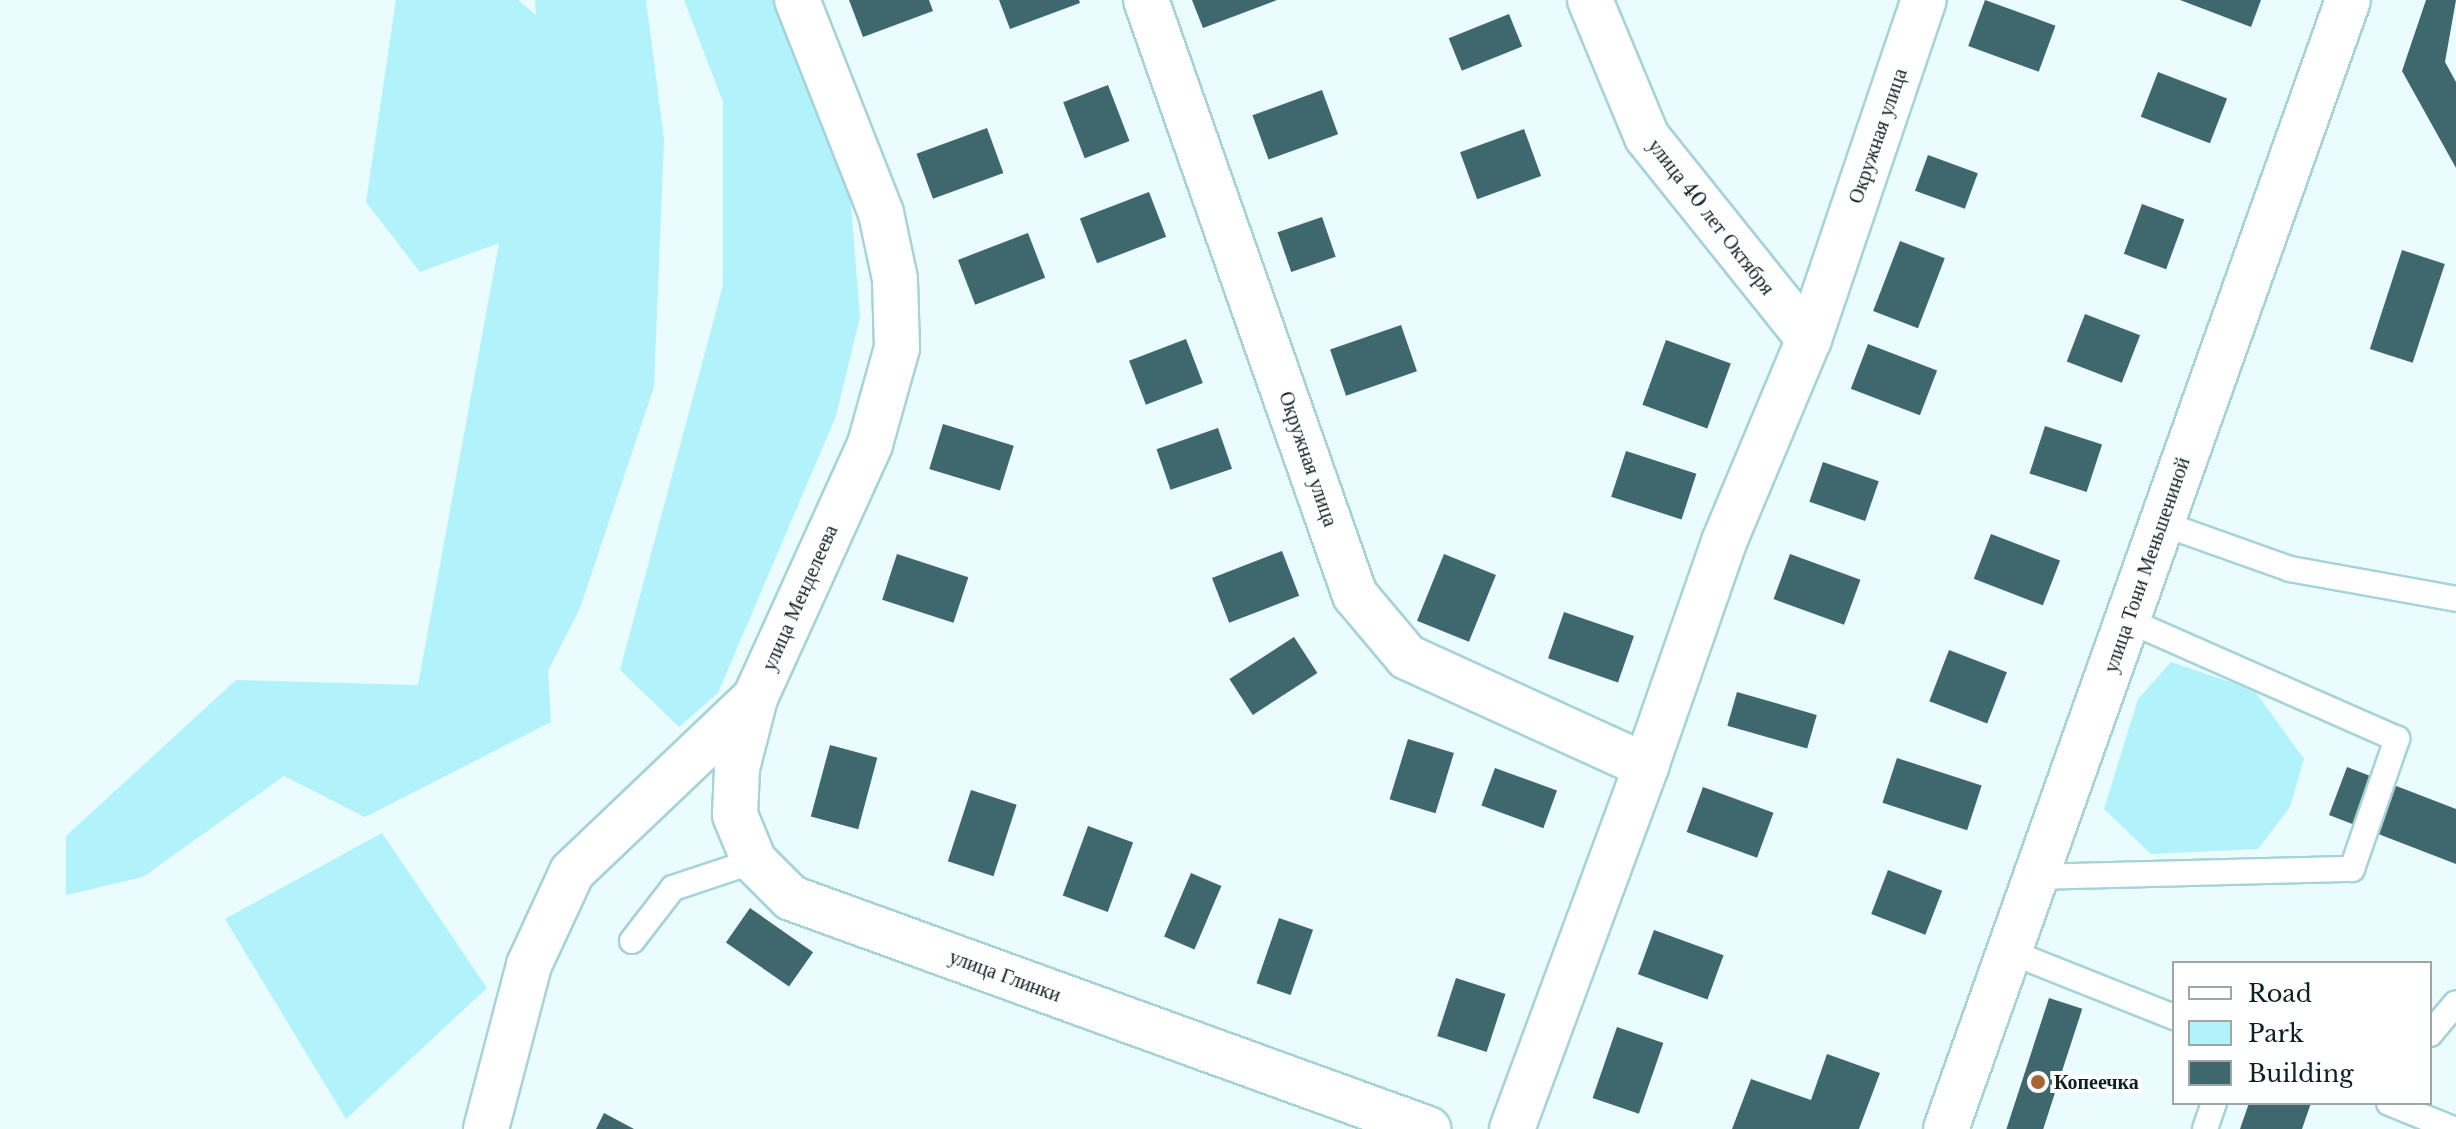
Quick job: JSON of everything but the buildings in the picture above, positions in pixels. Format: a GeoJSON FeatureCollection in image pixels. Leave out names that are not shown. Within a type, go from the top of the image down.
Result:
{"type":"FeatureCollection","features":[{"type":"Feature","properties":{"kind":"street","name":"улица Менделеева"},"geometry":{"type":"LineString","coordinates":[[486,1129],[529,965],[572,872],[755,698],[870,444],[897,348],[895,279],[881,213],[797,0]]}},
{"type":"Feature","properties":{"kind":"street","name":"Окружная улица"},"geometry":{"type":"LineString","coordinates":[[1146,0],[1355,595],[1407,657],[1646,766]]}},
{"type":"Feature","properties":{"kind":"street","name":"улица 40 лет Октября"},"geometry":{"type":"LineString","coordinates":[[1590,0],[1647,137],[1809,339]]}},
{"type":"Feature","properties":{"kind":"street","name":"Окружная улица"},"geometry":{"type":"LineString","coordinates":[[1512,1129],[1646,766],[1724,542],[1809,339],[1924,0]]}},
{"type":"Feature","properties":{"kind":"street","name":"улица Тони Меньшениной"},"geometry":{"type":"LineString","coordinates":[[1946,1129],[2348,0]]}},
{"type":"Feature","properties":{"kind":"street","name":"улица Глинки"},"geometry":{"type":"LineString","coordinates":[[755,698],[735,815],[754,861],[791,898],[1428,1129]]}},
{"type":"Feature","properties":{"kind":"lane"},"geometry":{"type":"LineString","coordinates":[[2161,523],[2290,569],[2456,599]]}},
{"type":"Feature","properties":{"kind":"lane"},"geometry":{"type":"LineString","coordinates":[[2036,877],[2352,869],[2397,739],[2127,620]]}},
{"type":"Feature","properties":{"kind":"lane"},"geometry":{"type":"LineString","coordinates":[[632,941],[673,888],[754,861]]}},
{"type":"Feature","properties":{"kind":"lane"},"geometry":{"type":"LineString","coordinates":[[2008,951],[2172,1016]]}},
{"type":"Feature","properties":{"kind":"lane"},"geometry":{"type":"LineString","coordinates":[[2432,1032],[2456,1003]]}},
{"type":"Feature","properties":{"kind":"lane"},"geometry":{"type":"LineString","coordinates":[[2205,1129],[2213,1105]]}},
{"type":"Feature","properties":{"kind":"lane"},"geometry":{"type":"LineString","coordinates":[[2394,1105],[2453,1129]]}},
{"type":"Feature","properties":{"kind":"green space"},"geometry":{"type":"Polygon","coordinates":[[[396,0],[518,0],[536,15],[535,0],[646,0],[664,139],[654,387],[580,608],[548,671],[551,722],[365,817],[284,776],[143,877],[66,895],[66,836],[236,680],[418,685],[499,243],[420,272],[366,202],[396,0]]]}},
{"type":"Feature","properties":{"kind":"green space"},"geometry":{"type":"Polygon","coordinates":[[[684,0],[773,0],[850,193],[860,317],[836,416],[718,693],[679,727],[620,670],[723,285],[723,102],[684,0]]]}},
{"type":"Feature","properties":{"kind":"green space"},"geometry":{"type":"Polygon","coordinates":[[[2171,662],[2254,690],[2304,759],[2290,807],[2258,849],[2151,854],[2104,809],[2138,699],[2171,662]]]}},
{"type":"Feature","properties":{"kind":"green space"},"geometry":{"type":"Polygon","coordinates":[[[382,833],[487,988],[346,1119],[225,919],[382,833]]]}},
{"type":"Feature","properties":{"kind":"place","name":"Копеечка"},"geometry":{"type":"Point","coordinates":[2038,1082]}}]}
